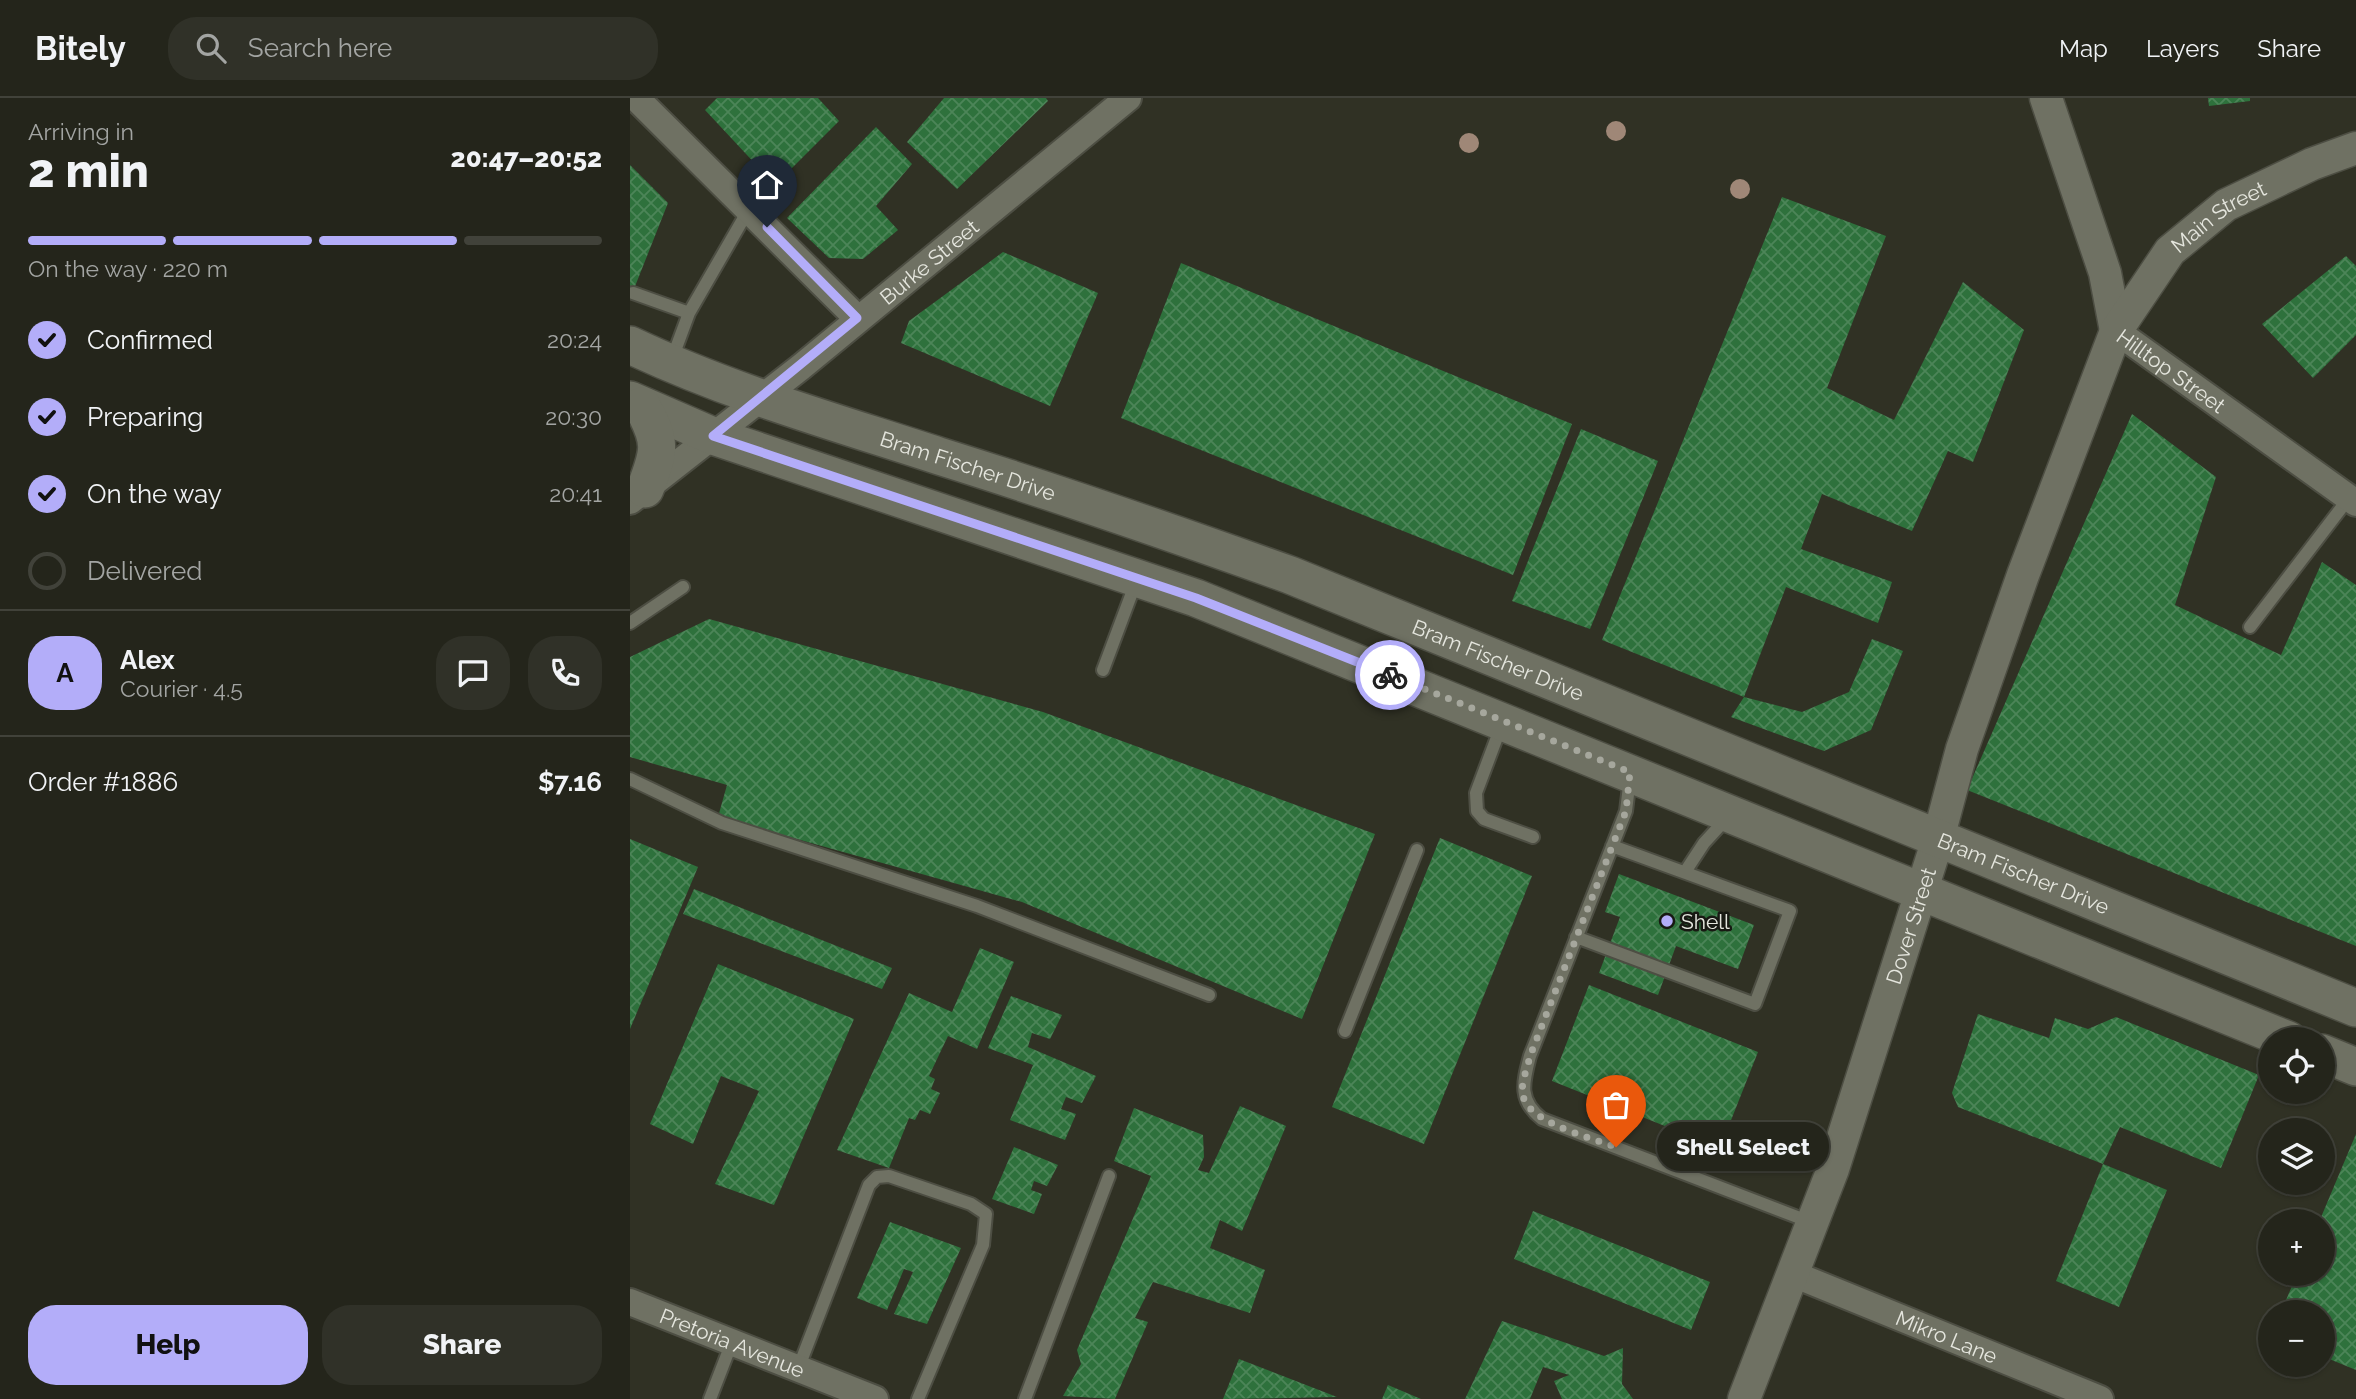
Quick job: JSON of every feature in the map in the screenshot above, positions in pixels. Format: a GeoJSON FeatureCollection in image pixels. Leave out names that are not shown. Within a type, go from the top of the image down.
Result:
{"type":"FeatureCollection","features":[{"type":"Feature","properties":{"kind":"main road","name":"Bram Fischer Drive"},"geometry":{"type":"LineString","coordinates":[[630,345],[670,364],[759,398],[1109,510],[1290,575],[2356,1008]]}},
{"type":"Feature","properties":{"kind":"main road"},"geometry":{"type":"LineString","coordinates":[[636,403],[713,436],[1137,578],[1265,625],[2258,1028]]}},
{"type":"Feature","properties":{"kind":"main road"},"geometry":{"type":"LineString","coordinates":[[636,403],[657,432],[658,455],[637,495]]}},
{"type":"Feature","properties":{"kind":"main road"},"geometry":{"type":"LineString","coordinates":[[2335,1058],[2356,1067]]}},
{"type":"Feature","properties":{"kind":"street"},"geometry":{"type":"LineString","coordinates":[[636,98],[857,318]]}},
{"type":"Feature","properties":{"kind":"street","name":"Burke Street"},"geometry":{"type":"LineString","coordinates":[[637,495],[1128,98]]}},
{"type":"Feature","properties":{"kind":"street","name":"Hilltop Street"},"geometry":{"type":"LineString","coordinates":[[2046,98],[2105,273],[2116,331],[2352,501]]}},
{"type":"Feature","properties":{"kind":"street","name":"Main Street"},"geometry":{"type":"LineString","coordinates":[[2116,331],[2170,251],[2226,205],[2312,164],[2356,148]]}},
{"type":"Feature","properties":{"kind":"street","name":"Dover Street"},"geometry":{"type":"LineString","coordinates":[[1744,1399],[1813,1223],[1938,839],[1962,749],[2023,575],[2116,331]]}},
{"type":"Feature","properties":{"kind":"street","name":"Mikro Lane"},"geometry":{"type":"LineString","coordinates":[[1793,1274],[2099,1399]]}},
{"type":"Feature","properties":{"kind":"street","name":"Pretoria Avenue"},"geometry":{"type":"LineString","coordinates":[[630,1302],[862,1397]]}},
{"type":"Feature","properties":{"kind":"lane"},"geometry":{"type":"LineString","coordinates":[[670,364],[689,313],[749,209]]}},
{"type":"Feature","properties":{"kind":"lane"},"geometry":{"type":"LineString","coordinates":[[633,293],[689,313]]}},
{"type":"Feature","properties":{"kind":"lane"},"geometry":{"type":"LineString","coordinates":[[2250,627],[2352,501]]}},
{"type":"Feature","properties":{"kind":"lane"},"geometry":{"type":"LineString","coordinates":[[1103,670],[1137,578]]}},
{"type":"Feature","properties":{"kind":"lane"},"geometry":{"type":"LineString","coordinates":[[630,623],[683,587]]}},
{"type":"Feature","properties":{"kind":"lane"},"geometry":{"type":"LineString","coordinates":[[1503,720],[1476,793],[1477,811],[1484,819],[1533,837]]}},
{"type":"Feature","properties":{"kind":"lane"},"geometry":{"type":"LineString","coordinates":[[1630,772],[1626,811],[1576,937],[1523,1084],[1524,1099],[1531,1110],[1542,1119],[1813,1223]]}},
{"type":"Feature","properties":{"kind":"lane"},"geometry":{"type":"LineString","coordinates":[[630,779],[722,823],[978,906],[1209,995]]}},
{"type":"Feature","properties":{"kind":"lane"},"geometry":{"type":"LineString","coordinates":[[1685,872],[1704,843],[1731,812]]}},
{"type":"Feature","properties":{"kind":"lane"},"geometry":{"type":"LineString","coordinates":[[1576,937],[1755,1004],[1790,911],[1612,846]]}},
{"type":"Feature","properties":{"kind":"lane"},"geometry":{"type":"LineString","coordinates":[[1345,1031],[1417,850]]}},
{"type":"Feature","properties":{"kind":"lane"},"geometry":{"type":"LineString","coordinates":[[798,1369],[869,1185],[877,1177],[889,1176],[971,1204],[986,1214],[983,1245],[918,1399]]}},
{"type":"Feature","properties":{"kind":"lane"},"geometry":{"type":"LineString","coordinates":[[1025,1399],[1109,1176]]}},
{"type":"Feature","properties":{"kind":"lane"},"geometry":{"type":"LineString","coordinates":[[710,1399],[732,1342]]}},
{"type":"Feature","properties":{"kind":"building"},"geometry":{"type":"Polygon","coordinates":[[[717,98],[818,98],[839,121],[775,185],[705,110],[717,98]]]}},
{"type":"Feature","properties":{"kind":"building"},"geometry":{"type":"Polygon","coordinates":[[[944,98],[1046,98],[1048,101],[957,189],[907,142],[944,98]]]}},
{"type":"Feature","properties":{"kind":"building"},"geometry":{"type":"Polygon","coordinates":[[[2208,98],[2250,98],[2250,101],[2209,106],[2208,98]]]}},
{"type":"Feature","properties":{"kind":"building"},"geometry":{"type":"Polygon","coordinates":[[[876,127],[912,164],[876,206],[898,230],[863,259],[829,258],[787,218],[876,127]]]}},
{"type":"Feature","properties":{"kind":"building"},"geometry":{"type":"Polygon","coordinates":[[[630,165],[668,203],[630,299],[630,165]]]}},
{"type":"Feature","properties":{"kind":"building"},"geometry":{"type":"Polygon","coordinates":[[[1782,197],[1886,236],[1827,388],[1894,420],[1963,282],[2024,330],[1973,462],[1948,451],[1912,531],[1822,494],[1801,549],[1892,582],[1878,623],[1786,587],[1744,697],[1602,640],[1782,197]]]}},
{"type":"Feature","properties":{"kind":"building"},"geometry":{"type":"Polygon","coordinates":[[[1003,252],[1098,293],[1050,406],[901,343],[909,321],[1003,252]]]}},
{"type":"Feature","properties":{"kind":"building"},"geometry":{"type":"Polygon","coordinates":[[[2346,256],[2356,266],[2356,335],[2313,378],[2262,324],[2346,256]]]}},
{"type":"Feature","properties":{"kind":"building"},"geometry":{"type":"Polygon","coordinates":[[[1181,263],[1572,424],[1513,575],[1121,418],[1181,263]]]}},
{"type":"Feature","properties":{"kind":"building"},"geometry":{"type":"Polygon","coordinates":[[[2132,414],[2216,477],[2175,605],[2281,655],[2322,562],[2356,585],[2356,946],[1967,790],[2132,414]]]}},
{"type":"Feature","properties":{"kind":"building"},"geometry":{"type":"Polygon","coordinates":[[[1581,429],[1658,461],[1590,629],[1512,601],[1581,429]]]}},
{"type":"Feature","properties":{"kind":"building"},"geometry":{"type":"Polygon","coordinates":[[[709,619],[1043,712],[1375,834],[1302,1019],[1022,902],[718,817],[727,785],[630,757],[630,657],[709,619]]]}},
{"type":"Feature","properties":{"kind":"building"},"geometry":{"type":"Polygon","coordinates":[[[1872,639],[1903,651],[1871,730],[1824,751],[1731,717],[1744,697],[1802,712],[1849,692],[1872,639]]]}},
{"type":"Feature","properties":{"kind":"building"},"geometry":{"type":"Polygon","coordinates":[[[1440,838],[1532,876],[1424,1144],[1332,1107],[1440,838]]]}},
{"type":"Feature","properties":{"kind":"building"},"geometry":{"type":"Polygon","coordinates":[[[630,839],[698,867],[630,1029],[630,839]]]}},
{"type":"Feature","properties":{"kind":"building"},"geometry":{"type":"Polygon","coordinates":[[[1619,874],[1754,925],[1738,969],[1676,946],[1658,995],[1599,973],[1620,917],[1605,912],[1619,874]]]}},
{"type":"Feature","properties":{"kind":"building"},"geometry":{"type":"Polygon","coordinates":[[[694,889],[892,968],[882,989],[683,914],[694,889]]]}},
{"type":"Feature","properties":{"kind":"building"},"geometry":{"type":"Polygon","coordinates":[[[980,948],[1014,962],[977,1049],[948,1036],[929,1076],[935,1079],[931,1089],[940,1093],[930,1114],[920,1110],[915,1120],[909,1118],[889,1168],[837,1150],[909,993],[952,1012],[980,948]]]}},
{"type":"Feature","properties":{"kind":"building"},"geometry":{"type":"Polygon","coordinates":[[[718,964],[854,1019],[774,1205],[715,1184],[759,1091],[721,1076],[693,1144],[650,1124],[718,964]]]}},
{"type":"Feature","properties":{"kind":"building"},"geometry":{"type":"Polygon","coordinates":[[[1589,985],[1758,1052],[1720,1148],[1552,1081],[1589,985]]]}},
{"type":"Feature","properties":{"kind":"building"},"geometry":{"type":"Polygon","coordinates":[[[1011,996],[1062,1015],[1050,1039],[1032,1033],[1028,1047],[1096,1076],[1082,1103],[1066,1097],[1061,1109],[1076,1114],[1065,1140],[1010,1120],[1033,1065],[988,1048],[1011,996]]]}},
{"type":"Feature","properties":{"kind":"building"},"geometry":{"type":"Polygon","coordinates":[[[1978,1014],[2049,1038],[2055,1018],[2088,1029],[2116,1017],[2258,1075],[2221,1168],[2120,1127],[2103,1164],[1958,1107],[1952,1093],[1978,1014]]]}},
{"type":"Feature","properties":{"kind":"building"},"geometry":{"type":"Polygon","coordinates":[[[1240,1106],[1286,1126],[1242,1231],[1220,1220],[1210,1248],[1265,1270],[1250,1313],[1153,1282],[1135,1318],[1148,1322],[1115,1399],[1063,1396],[1081,1364],[1077,1350],[1151,1176],[1114,1161],[1134,1108],[1203,1135],[1204,1157],[1198,1170],[1209,1173],[1240,1106]]]}},
{"type":"Feature","properties":{"kind":"building"},"geometry":{"type":"Polygon","coordinates":[[[2356,1134],[2356,1370],[2335,1361],[2335,1300],[2286,1300],[2292,1286],[2335,1286],[2335,1209],[2324,1209],[2330,1195],[2335,1195],[2335,1184],[2356,1134]]]}},
{"type":"Feature","properties":{"kind":"building"},"geometry":{"type":"Polygon","coordinates":[[[1014,1147],[1058,1165],[1047,1186],[1034,1181],[1031,1190],[1042,1194],[1034,1214],[992,1199],[1014,1147]]]}},
{"type":"Feature","properties":{"kind":"building"},"geometry":{"type":"Polygon","coordinates":[[[2103,1164],[2167,1190],[2119,1307],[2056,1281],[2103,1164]]]}},
{"type":"Feature","properties":{"kind":"building"},"geometry":{"type":"Polygon","coordinates":[[[1533,1211],[1710,1282],[1691,1330],[1514,1259],[1533,1211]]]}},
{"type":"Feature","properties":{"kind":"building"},"geometry":{"type":"Polygon","coordinates":[[[890,1222],[961,1248],[927,1324],[894,1314],[913,1272],[904,1269],[887,1310],[857,1298],[890,1222]]]}},
{"type":"Feature","properties":{"kind":"building"},"geometry":{"type":"Polygon","coordinates":[[[1502,1321],[1604,1356],[1623,1348],[1622,1384],[1633,1399],[1562,1399],[1554,1381],[1569,1375],[1543,1367],[1530,1399],[1465,1399],[1502,1321]]]}},
{"type":"Feature","properties":{"kind":"building"},"geometry":{"type":"Polygon","coordinates":[[[1239,1359],[1337,1397],[1223,1399],[1239,1359]]]}},
{"type":"Feature","properties":{"kind":"building"},"geometry":{"type":"Polygon","coordinates":[[[1388,1385],[1421,1399],[1382,1399],[1388,1385]]]}},
{"type":"Feature","properties":{"kind":"way so far"},"geometry":{"type":"LineString","coordinates":[[1390,675],[1630,772],[1626,811],[1530,1056],[1523,1084],[1524,1099],[1531,1110],[1542,1119],[1616,1147]]}},
{"type":"Feature","properties":{"kind":"place","name":"Shell"},"geometry":{"type":"Point","coordinates":[1667,921]}},
{"type":"Feature","properties":{"kind":"place","name":"Shell Select"},"geometry":{"type":"Point","coordinates":[1616,1147]}},
{"type":"Feature","properties":{"kind":"route"},"geometry":{"type":"LineString","coordinates":[[767,227],[857,318],[713,436],[962,522],[1196,598],[1390,675]]}}]}
